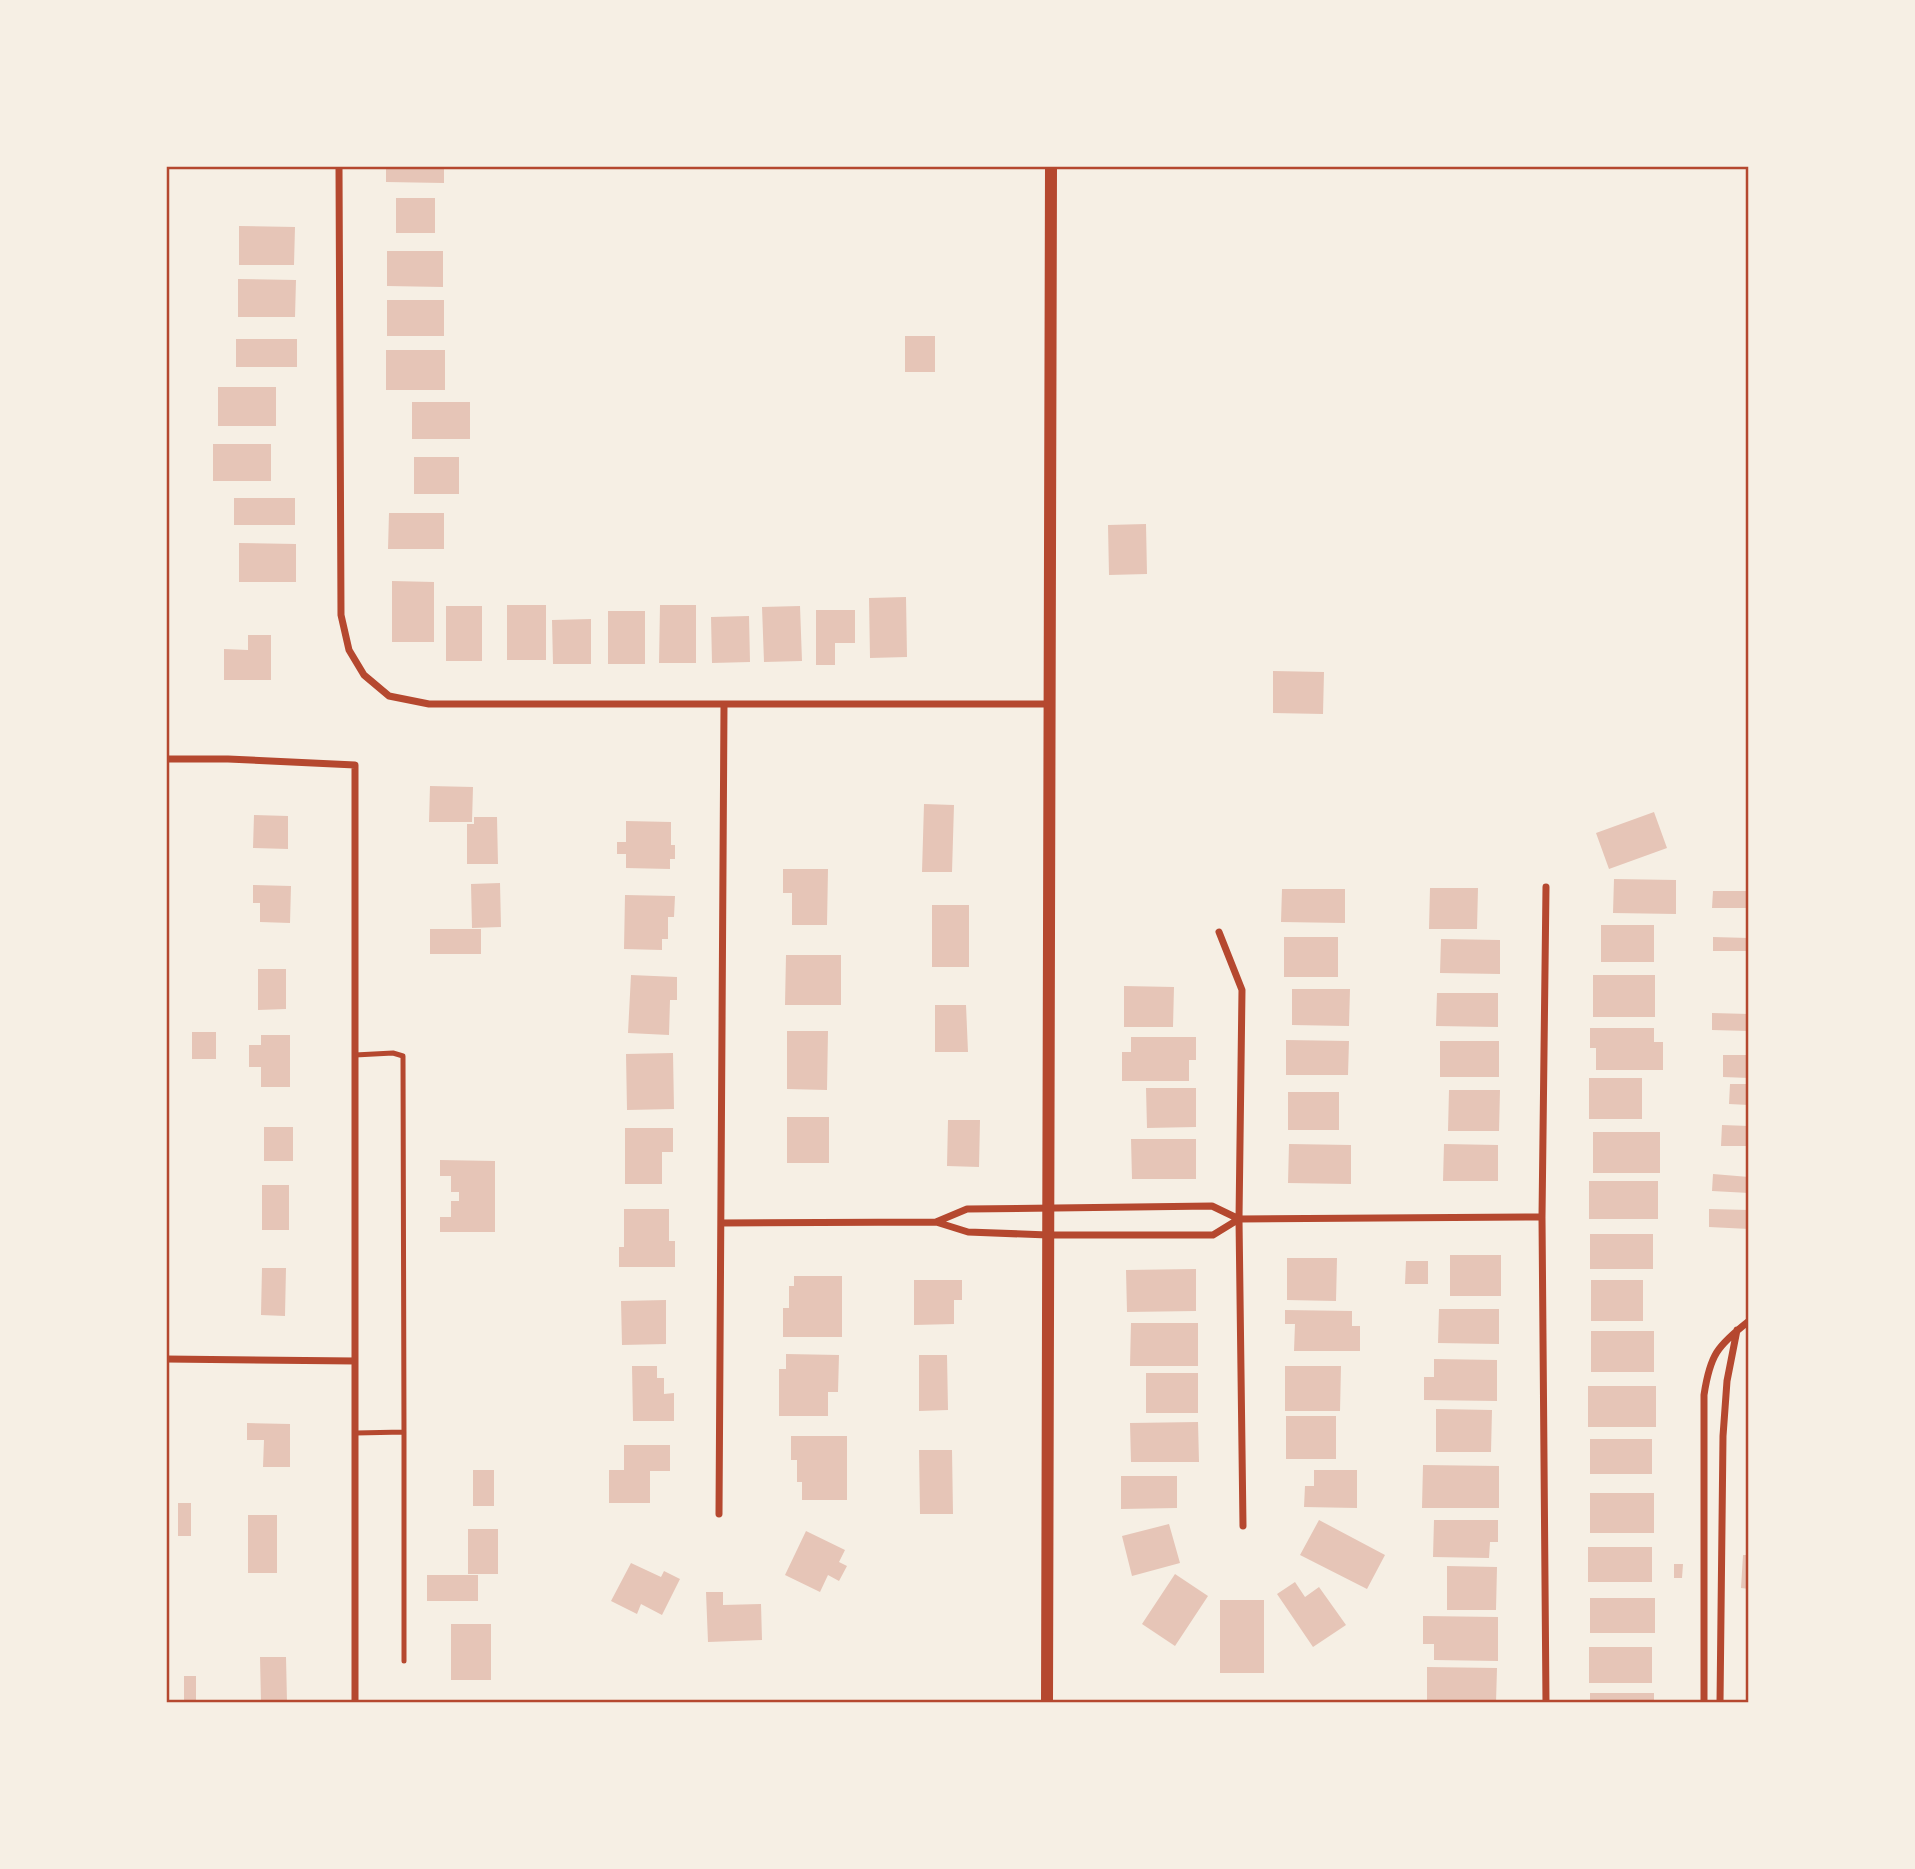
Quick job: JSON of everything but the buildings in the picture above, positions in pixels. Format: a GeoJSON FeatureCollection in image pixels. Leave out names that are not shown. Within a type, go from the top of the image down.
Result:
{"type":"FeatureCollection","features":[{"type":"Feature","properties":{"kind":"street"},"geometry":{"type":"LineString","coordinates":[[339,166],[341,615],[349,650],[364,675],[388,696],[429,704],[1048,705]]}},
{"type":"Feature","properties":{"kind":"street"},"geometry":{"type":"LineString","coordinates":[[1047,1703],[1051,166]]}},
{"type":"Feature","properties":{"kind":"street"},"geometry":{"type":"LineString","coordinates":[[719,1514],[724,705]]}},
{"type":"Feature","properties":{"kind":"street"},"geometry":{"type":"LineString","coordinates":[[166,759],[355,765],[355,1703]]}},
{"type":"Feature","properties":{"kind":"street"},"geometry":{"type":"LineString","coordinates":[[1546,887],[1542,1217],[1546,1703]]}},
{"type":"Feature","properties":{"kind":"street"},"geometry":{"type":"LineString","coordinates":[[1219,932],[1242,990],[1239,1219],[1243,1526]]}},
{"type":"Feature","properties":{"kind":"street"},"geometry":{"type":"LineString","coordinates":[[936,1222],[967,1209],[1048,1207],[1212,1206],[1239,1219],[1542,1217]]}},
{"type":"Feature","properties":{"kind":"street"},"geometry":{"type":"LineString","coordinates":[[721,1223],[936,1222],[968,1232],[1213,1235],[1239,1219]]}},
{"type":"Feature","properties":{"kind":"street"},"geometry":{"type":"LineString","coordinates":[[1704,1703],[1704,1395],[1708,1370],[1717,1348],[1749,1321]]}},
{"type":"Feature","properties":{"kind":"street"},"geometry":{"type":"LineString","coordinates":[[1720,1703],[1723,1436],[1727,1381],[1737,1330]]}},
{"type":"Feature","properties":{"kind":"street"},"geometry":{"type":"LineString","coordinates":[[166,1359],[355,1360]]}},
{"type":"Feature","properties":{"kind":"lane"},"geometry":{"type":"LineString","coordinates":[[355,1055],[393,1053],[403,1056],[404,1661]]}},
{"type":"Feature","properties":{"kind":"lane"},"geometry":{"type":"LineString","coordinates":[[356,1433],[404,1432]]}}]}
